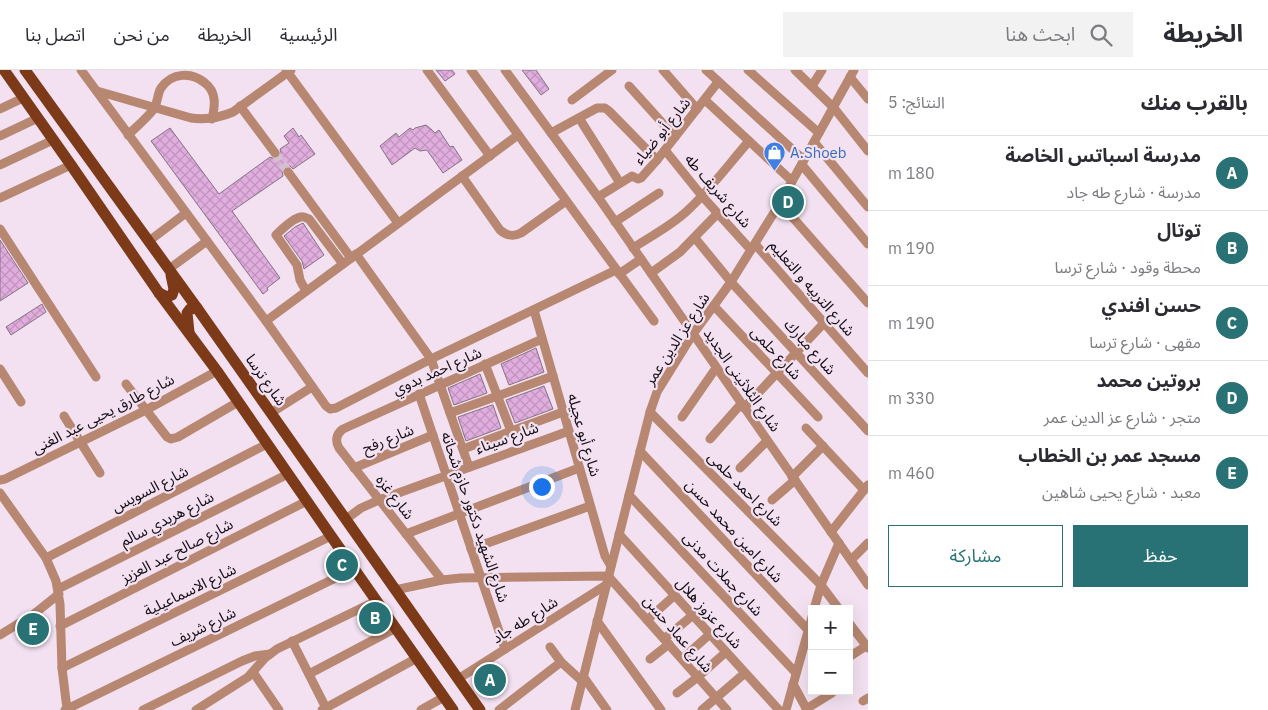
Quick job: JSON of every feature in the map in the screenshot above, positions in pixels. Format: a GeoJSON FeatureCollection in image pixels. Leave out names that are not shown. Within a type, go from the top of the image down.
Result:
{"type":"FeatureCollection","features":[{"type":"Feature","properties":{"kind":"main road","name":"شارع ترسا"},"geometry":{"type":"LineString","coordinates":[[25,70],[170,270],[480,710]]}},
{"type":"Feature","properties":{"kind":"main road"},"geometry":{"type":"LineString","coordinates":[[4,76],[24,98],[159,293],[217,370],[454,710]]}},
{"type":"Feature","properties":{"kind":"main road"},"geometry":{"type":"LineString","coordinates":[[159,293],[167,297],[174,292],[170,270]]}},
{"type":"Feature","properties":{"kind":"main road"},"geometry":{"type":"LineString","coordinates":[[190,335],[187,313],[190,309],[197,308]]}},
{"type":"Feature","properties":{"kind":"street"},"geometry":{"type":"LineString","coordinates":[[82,70],[330,409],[336,408],[534,310],[618,272],[641,259]]}},
{"type":"Feature","properties":{"kind":"street"},"geometry":{"type":"LineString","coordinates":[[427,70],[490,156]]}},
{"type":"Feature","properties":{"kind":"street"},"geometry":{"type":"LineString","coordinates":[[471,70],[654,321]]}},
{"type":"Feature","properties":{"kind":"street","name":"شارع الثلاثينى الجديد"},"geometry":{"type":"LineString","coordinates":[[505,70],[598,197],[868,585]]}},
{"type":"Feature","properties":{"kind":"street"},"geometry":{"type":"LineString","coordinates":[[572,100],[612,70]]}},
{"type":"Feature","properties":{"kind":"street"},"geometry":{"type":"LineString","coordinates":[[663,70],[697,109]]}},
{"type":"Feature","properties":{"kind":"street"},"geometry":{"type":"LineString","coordinates":[[706,70],[803,162],[868,244]]}},
{"type":"Feature","properties":{"kind":"street"},"geometry":{"type":"LineString","coordinates":[[748,70],[820,132]]}},
{"type":"Feature","properties":{"kind":"street"},"geometry":{"type":"LineString","coordinates":[[795,70],[834,108],[866,145]]}},
{"type":"Feature","properties":{"kind":"street"},"geometry":{"type":"LineString","coordinates":[[812,86],[822,70]]}},
{"type":"Feature","properties":{"kind":"street"},"geometry":{"type":"LineString","coordinates":[[97,91],[191,118],[212,119],[223,116],[240,106],[288,71],[398,223]]}},
{"type":"Feature","properties":{"kind":"street"},"geometry":{"type":"LineString","coordinates":[[128,135],[154,108],[161,88],[168,80],[187,72],[200,78],[214,96],[215,107],[212,119]]}},
{"type":"Feature","properties":{"kind":"street"},"geometry":{"type":"LineString","coordinates":[[852,74],[868,99]]}},
{"type":"Feature","properties":{"kind":"street","name":"شارع عز الدين عمر"},"geometry":{"type":"LineString","coordinates":[[575,710],[650,412],[658,392],[693,334],[732,282],[780,203],[852,74]]}},
{"type":"Feature","properties":{"kind":"street","name":"شارع أبو ضياء"},"geometry":{"type":"LineString","coordinates":[[620,183],[632,176],[638,179],[641,178],[718,82]]}},
{"type":"Feature","properties":{"kind":"street"},"geometry":{"type":"LineString","coordinates":[[629,86],[675,137]]}},
{"type":"Feature","properties":{"kind":"street"},"geometry":{"type":"LineString","coordinates":[[0,109],[24,98]]}},
{"type":"Feature","properties":{"kind":"street"},"geometry":{"type":"LineString","coordinates":[[705,100],[792,182]]}},
{"type":"Feature","properties":{"kind":"street"},"geometry":{"type":"LineString","coordinates":[[240,106],[275,153]]}},
{"type":"Feature","properties":{"kind":"street"},"geometry":{"type":"LineString","coordinates":[[551,133],[602,107],[607,109],[657,160]]}},
{"type":"Feature","properties":{"kind":"street"},"geometry":{"type":"LineString","coordinates":[[0,136],[38,118]]}},
{"type":"Feature","properties":{"kind":"street"},"geometry":{"type":"LineString","coordinates":[[579,118],[620,183],[598,197]]}},
{"type":"Feature","properties":{"kind":"street"},"geometry":{"type":"LineString","coordinates":[[266,321],[518,135]]}},
{"type":"Feature","properties":{"kind":"street"},"geometry":{"type":"LineString","coordinates":[[0,165],[53,140]]}},
{"type":"Feature","properties":{"kind":"street"},"geometry":{"type":"LineString","coordinates":[[633,248],[688,211],[749,141]]}},
{"type":"Feature","properties":{"kind":"street"},"geometry":{"type":"LineString","coordinates":[[814,142],[868,207]]}},
{"type":"Feature","properties":{"kind":"street","name":"شارع شريف طه"},"geometry":{"type":"LineString","coordinates":[[665,150],[717,214],[753,247]]}},
{"type":"Feature","properties":{"kind":"street"},"geometry":{"type":"LineString","coordinates":[[0,198],[71,165]]}},
{"type":"Feature","properties":{"kind":"street"},"geometry":{"type":"LineString","coordinates":[[288,172],[432,359],[469,467]]}},
{"type":"Feature","properties":{"kind":"street"},"geometry":{"type":"LineString","coordinates":[[462,176],[500,230],[510,236],[521,233],[566,201]]}},
{"type":"Feature","properties":{"kind":"street"},"geometry":{"type":"LineString","coordinates":[[615,222],[659,193]]}},
{"type":"Feature","properties":{"kind":"street"},"geometry":{"type":"LineString","coordinates":[[780,203],[868,303]]}},
{"type":"Feature","properties":{"kind":"street"},"geometry":{"type":"LineString","coordinates":[[149,241],[186,213]]}},
{"type":"Feature","properties":{"kind":"street"},"geometry":{"type":"LineString","coordinates":[[650,273],[680,252],[717,214]]}},
{"type":"Feature","properties":{"kind":"street"},"geometry":{"type":"LineString","coordinates":[[306,291],[300,280],[297,265],[276,235],[280,230],[303,216],[309,220],[343,264]]}},
{"type":"Feature","properties":{"kind":"street"},"geometry":{"type":"LineString","coordinates":[[0,230],[96,378]]}},
{"type":"Feature","properties":{"kind":"street","name":"شارع مبارك"},"geometry":{"type":"LineString","coordinates":[[695,238],[732,282],[868,431]]}},
{"type":"Feature","properties":{"kind":"street"},"geometry":{"type":"LineString","coordinates":[[170,270],[207,241]]}},
{"type":"Feature","properties":{"kind":"street","name":"شارع التربيه و التعليم"},"geometry":{"type":"LineString","coordinates":[[753,247],[868,373]]}},
{"type":"Feature","properties":{"kind":"street","name":"شارع حلمى"},"geometry":{"type":"LineString","coordinates":[[714,306],[818,418]]}},
{"type":"Feature","properties":{"kind":"street","name":"شارع أبو عجيله"},"geometry":{"type":"LineString","coordinates":[[534,310],[605,556],[611,566]]}},
{"type":"Feature","properties":{"kind":"street"},"geometry":{"type":"LineString","coordinates":[[710,439],[777,373],[824,323]]}},
{"type":"Feature","properties":{"kind":"street","name":"شارع احمد بدوي"},"geometry":{"type":"LineString","coordinates":[[343,429],[542,339]]}},
{"type":"Feature","properties":{"kind":"street"},"geometry":{"type":"LineString","coordinates":[[485,364],[511,431]]}},
{"type":"Feature","properties":{"kind":"street"},"geometry":{"type":"LineString","coordinates":[[0,368],[21,402]]}},
{"type":"Feature","properties":{"kind":"street"},"geometry":{"type":"LineString","coordinates":[[682,416],[716,368]]}},
{"type":"Feature","properties":{"kind":"street","name":"شارع طارق يحيى عبد الغنى"},"geometry":{"type":"LineString","coordinates":[[0,480],[146,410],[217,370]]}},
{"type":"Feature","properties":{"kind":"street"},"geometry":{"type":"LineString","coordinates":[[450,413],[553,376]]}},
{"type":"Feature","properties":{"kind":"street"},"geometry":{"type":"LineString","coordinates":[[126,384],[167,437],[173,439],[238,402]]}},
{"type":"Feature","properties":{"kind":"street"},"geometry":{"type":"LineString","coordinates":[[271,413],[312,386]]}},
{"type":"Feature","properties":{"kind":"street","name":"شارع الشهيد دكتور حازم شحاته"},"geometry":{"type":"LineString","coordinates":[[419,394],[505,648]]}},
{"type":"Feature","properties":{"kind":"street"},"geometry":{"type":"LineString","coordinates":[[463,449],[563,412]]}},
{"type":"Feature","properties":{"kind":"street","name":"شارع احمد حلمى"},"geometry":{"type":"LineString","coordinates":[[650,412],[821,585],[836,605]]}},
{"type":"Feature","properties":{"kind":"street"},"geometry":{"type":"LineString","coordinates":[[64,416],[100,473]]}},
{"type":"Feature","properties":{"kind":"street"},"geometry":{"type":"LineString","coordinates":[[806,428],[866,487],[831,532]]}},
{"type":"Feature","properties":{"kind":"street","name":"شارع غزه"},"geometry":{"type":"LineString","coordinates":[[343,429],[337,436],[337,445],[442,580]]}},
{"type":"Feature","properties":{"kind":"street","name":"شارع سيناء"},"geometry":{"type":"LineString","coordinates":[[346,519],[361,508],[379,500],[569,431]]}},
{"type":"Feature","properties":{"kind":"street","name":"شارع رفح"},"geometry":{"type":"LineString","coordinates":[[354,468],[433,435]]}},
{"type":"Feature","properties":{"kind":"street"},"geometry":{"type":"LineString","coordinates":[[740,468],[767,441]]}},
{"type":"Feature","properties":{"kind":"street","name":"شارع السويس"},"geometry":{"type":"LineString","coordinates":[[46,558],[267,444]]}},
{"type":"Feature","properties":{"kind":"street"},"geometry":{"type":"LineString","coordinates":[[772,500],[794,479],[823,446]]}},
{"type":"Feature","properties":{"kind":"street","name":"شارع امين محمد حسن"},"geometry":{"type":"LineString","coordinates":[[640,451],[808,630]]}},
{"type":"Feature","properties":{"kind":"street"},"geometry":{"type":"LineString","coordinates":[[406,534],[580,468]]}},
{"type":"Feature","properties":{"kind":"street","name":"شارع هريدي سالم"},"geometry":{"type":"LineString","coordinates":[[0,635],[34,614],[58,591],[288,474]]}},
{"type":"Feature","properties":{"kind":"street"},"geometry":{"type":"LineString","coordinates":[[0,493],[46,558],[53,573],[58,591],[60,610],[62,668],[66,709]]}},
{"type":"Feature","properties":{"kind":"street","name":"شارع جملات مدنى"},"geometry":{"type":"LineString","coordinates":[[629,495],[796,673]]}},
{"type":"Feature","properties":{"kind":"street","name":"شارع صالح عبد العزيز"},"geometry":{"type":"LineString","coordinates":[[60,626],[307,501]]}},
{"type":"Feature","properties":{"kind":"street"},"geometry":{"type":"LineString","coordinates":[[471,549],[590,506]]}},
{"type":"Feature","properties":{"kind":"street","name":"شارع عزوز هلال"},"geometry":{"type":"LineString","coordinates":[[619,534],[779,710]]}},
{"type":"Feature","properties":{"kind":"street","name":"شارع الاسماعيلية"},"geometry":{"type":"LineString","coordinates":[[62,668],[331,536]]}},
{"type":"Feature","properties":{"kind":"street"},"geometry":{"type":"LineString","coordinates":[[815,605],[821,585],[839,543]]}},
{"type":"Feature","properties":{"kind":"street"},"geometry":{"type":"LineString","coordinates":[[851,560],[868,543]]}},
{"type":"Feature","properties":{"kind":"street","name":"شارع شريف"},"geometry":{"type":"LineString","coordinates":[[66,709],[354,569]]}},
{"type":"Feature","properties":{"kind":"street"},"geometry":{"type":"LineString","coordinates":[[395,590],[442,580],[481,578],[607,580]]}},
{"type":"Feature","properties":{"kind":"street","name":"شارع عماد حسن"},"geometry":{"type":"LineString","coordinates":[[607,580],[647,620],[727,710]]}},
{"type":"Feature","properties":{"kind":"street","name":"شارع طه جاد"},"geometry":{"type":"LineString","coordinates":[[458,679],[607,580]]}},
{"type":"Feature","properties":{"kind":"street"},"geometry":{"type":"LineString","coordinates":[[647,620],[675,596]]}},
{"type":"Feature","properties":{"kind":"street"},"geometry":{"type":"LineString","coordinates":[[196,710],[245,679],[270,654],[292,641],[379,604]]}},
{"type":"Feature","properties":{"kind":"street"},"geometry":{"type":"LineString","coordinates":[[650,659],[693,615]]}},
{"type":"Feature","properties":{"kind":"street"},"geometry":{"type":"LineString","coordinates":[[597,621],[661,710]]}},
{"type":"Feature","properties":{"kind":"street"},"geometry":{"type":"LineString","coordinates":[[309,674],[393,624]]}},
{"type":"Feature","properties":{"kind":"street"},"geometry":{"type":"LineString","coordinates":[[853,628],[867,647],[853,655]]}},
{"type":"Feature","properties":{"kind":"street"},"geometry":{"type":"LineString","coordinates":[[786,710],[808,630]]}},
{"type":"Feature","properties":{"kind":"street"},"geometry":{"type":"LineString","coordinates":[[682,659],[710,634]]}},
{"type":"Feature","properties":{"kind":"street"},"geometry":{"type":"LineString","coordinates":[[292,641],[324,709],[416,658]]}},
{"type":"Feature","properties":{"kind":"street"},"geometry":{"type":"LineString","coordinates":[[550,647],[561,662],[583,679],[607,710]]}},
{"type":"Feature","properties":{"kind":"street"},"geometry":{"type":"LineString","coordinates":[[677,693],[726,652]]}},
{"type":"Feature","properties":{"kind":"street"},"geometry":{"type":"LineString","coordinates":[[142,710],[161,706],[242,661],[270,654]]}},
{"type":"Feature","properties":{"kind":"street"},"geometry":{"type":"LineString","coordinates":[[499,710],[561,662]]}},
{"type":"Feature","properties":{"kind":"street"},"geometry":{"type":"LineString","coordinates":[[253,672],[279,710]]}},
{"type":"Feature","properties":{"kind":"street"},"geometry":{"type":"LineString","coordinates":[[702,710],[745,673]]}},
{"type":"Feature","properties":{"kind":"street"},"geometry":{"type":"LineString","coordinates":[[793,684],[806,709],[829,695]]}},
{"type":"Feature","properties":{"kind":"street"},"geometry":{"type":"LineString","coordinates":[[421,710],[444,697]]}},
{"type":"Feature","properties":{"kind":"building"},"geometry":{"type":"Polygon","coordinates":[[[436,70],[452,70],[455,74],[445,81],[436,70]]]}},
{"type":"Feature","properties":{"kind":"building"},"geometry":{"type":"Polygon","coordinates":[[[522,70],[536,70],[549,89],[541,95],[522,70]]]}},
{"type":"Feature","properties":{"kind":"building"},"geometry":{"type":"Polygon","coordinates":[[[426,125],[435,133],[439,130],[450,147],[453,146],[462,160],[443,173],[427,150],[420,151],[415,148],[392,165],[380,146],[396,133],[399,137],[410,128],[413,130],[426,125]]]}},
{"type":"Feature","properties":{"kind":"building"},"geometry":{"type":"Polygon","coordinates":[[[170,128],[219,194],[270,157],[279,158],[280,149],[289,143],[284,136],[293,128],[299,137],[301,135],[315,154],[293,169],[290,166],[285,167],[282,170],[283,176],[232,211],[280,278],[267,288],[268,290],[263,294],[151,141],[170,128]]]}},
{"type":"Feature","properties":{"kind":"building"},"geometry":{"type":"Polygon","coordinates":[[[303,223],[324,255],[304,269],[302,261],[284,236],[303,223]]]}},
{"type":"Feature","properties":{"kind":"building"},"geometry":{"type":"Polygon","coordinates":[[[0,240],[28,283],[0,301],[0,240]]]}},
{"type":"Feature","properties":{"kind":"building"},"geometry":{"type":"Polygon","coordinates":[[[42,304],[46,312],[11,335],[6,327],[42,304]]]}},
{"type":"Feature","properties":{"kind":"building"},"geometry":{"type":"Polygon","coordinates":[[[536,348],[544,372],[509,385],[501,364],[536,348]]]}},
{"type":"Feature","properties":{"kind":"building"},"geometry":{"type":"Polygon","coordinates":[[[480,374],[487,393],[454,405],[448,388],[480,374]]]}},
{"type":"Feature","properties":{"kind":"building"},"geometry":{"type":"Polygon","coordinates":[[[544,386],[553,409],[515,423],[506,400],[544,386]]]}},
{"type":"Feature","properties":{"kind":"building"},"geometry":{"type":"Polygon","coordinates":[[[493,405],[501,428],[466,441],[458,417],[493,405]]]}},
{"type":"Feature","properties":{"kind":"tunnel"},"geometry":{"type":"LineString","coordinates":[[275,153],[288,172]]}},
{"type":"Feature","properties":{"kind":"place","name":"A.Shoeb"},"geometry":{"type":"Point","coordinates":[774,172]}},
{"type":"Feature","properties":{"kind":"place","name":"بروتين محمد"},"geometry":{"type":"Point","coordinates":[788,202]}},
{"type":"Feature","properties":{"kind":"place","name":"حسن افندي"},"geometry":{"type":"Point","coordinates":[342,565]}},
{"type":"Feature","properties":{"kind":"place","name":"توتال"},"geometry":{"type":"Point","coordinates":[375,618]}},
{"type":"Feature","properties":{"kind":"place","name":"مسجد عمر بن الخطاب"},"geometry":{"type":"Point","coordinates":[33,629]}},
{"type":"Feature","properties":{"kind":"place","name":"مدرسة اسباتس الخاصة"},"geometry":{"type":"Point","coordinates":[490,680]}}]}
